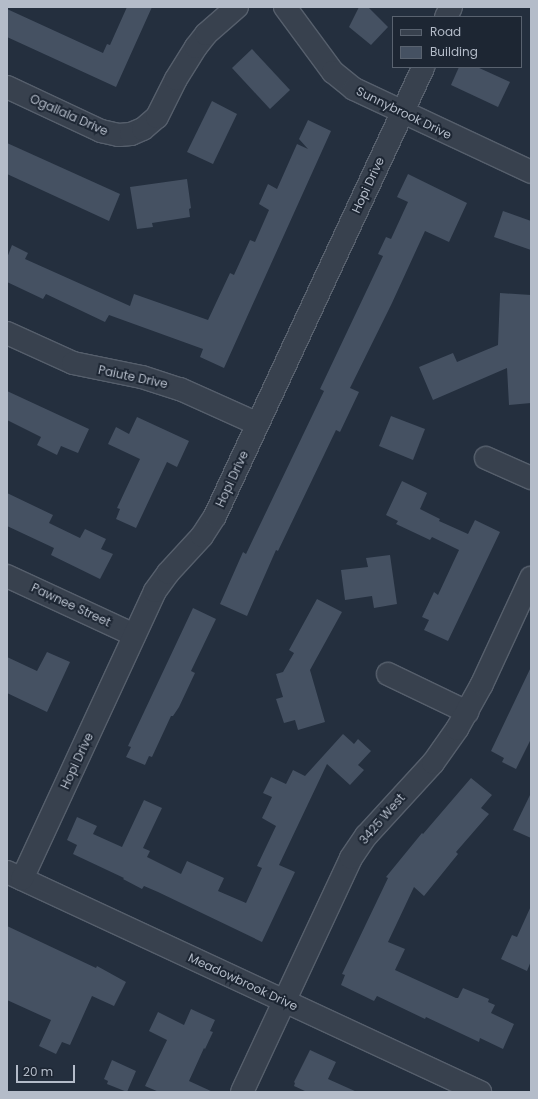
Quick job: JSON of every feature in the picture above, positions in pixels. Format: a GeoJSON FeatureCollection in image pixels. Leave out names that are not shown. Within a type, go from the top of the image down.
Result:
{"type":"FeatureCollection","features":[{"type":"Feature","properties":{"kind":"street","name":"Ogallala Drive"},"geometry":{"type":"LineString","coordinates":[[7,87],[101,131],[119,135],[131,134],[143,129],[157,117],[176,79],[196,47],[210,30],[237,7]]}},
{"type":"Feature","properties":{"kind":"street","name":"Sunnybrook Drive"},"geometry":{"type":"LineString","coordinates":[[285,7],[338,78],[354,89],[402,113],[531,172]]}},
{"type":"Feature","properties":{"kind":"street"},"geometry":{"type":"LineString","coordinates":[[446,16],[451,7]]}},
{"type":"Feature","properties":{"kind":"street","name":"Hopi Drive"},"geometry":{"type":"LineString","coordinates":[[15,876],[161,581],[209,526],[258,424],[423,68]]}},
{"type":"Feature","properties":{"kind":"street","name":"Paiute Drive"},"geometry":{"type":"LineString","coordinates":[[7,334],[74,363],[180,388],[258,424]]}},
{"type":"Feature","properties":{"kind":"street"},"geometry":{"type":"LineString","coordinates":[[486,458],[531,478]]}},
{"type":"Feature","properties":{"kind":"street","name":"Pawnee Street"},"geometry":{"type":"LineString","coordinates":[[7,576],[134,635]]}},
{"type":"Feature","properties":{"kind":"street","name":"3425 West"},"geometry":{"type":"LineString","coordinates":[[242,1092],[358,846],[374,826],[433,763],[467,712],[531,578]]}},
{"type":"Feature","properties":{"kind":"street"},"geometry":{"type":"LineString","coordinates":[[388,674],[467,712]]}},
{"type":"Feature","properties":{"kind":"street","name":"Meadowbrook Drive"},"geometry":{"type":"LineString","coordinates":[[15,876],[480,1092]]}},
{"type":"Feature","properties":{"kind":"building"},"geometry":{"type":"Polygon","coordinates":[[[127,7],[152,7],[116,87],[7,37],[7,9],[103,53],[107,44],[110,45],[127,7]]]}},
{"type":"Feature","properties":{"kind":"building"},"geometry":{"type":"Polygon","coordinates":[[[359,7],[368,7],[388,27],[371,45],[349,27],[359,7]]]}},
{"type":"Feature","properties":{"kind":"building"},"geometry":{"type":"Polygon","coordinates":[[[252,49],[290,90],[270,109],[232,68],[252,49]]]}},
{"type":"Feature","properties":{"kind":"building"},"geometry":{"type":"Polygon","coordinates":[[[459,68],[479,68],[510,82],[498,107],[451,85],[459,68]]]}},
{"type":"Feature","properties":{"kind":"building"},"geometry":{"type":"Polygon","coordinates":[[[212,101],[237,114],[213,164],[187,152],[212,101]]]}},
{"type":"Feature","properties":{"kind":"building"},"geometry":{"type":"Polygon","coordinates":[[[308,120],[331,131],[224,368],[200,357],[203,349],[109,315],[105,322],[46,294],[43,299],[7,282],[7,258],[12,245],[28,253],[25,259],[130,306],[134,294],[208,320],[230,273],[234,275],[250,240],[255,242],[269,210],[259,204],[268,184],[277,189],[297,144],[308,149],[299,139],[308,120]]]}},
{"type":"Feature","properties":{"kind":"building"},"geometry":{"type":"Polygon","coordinates":[[[7,143],[120,194],[109,221],[7,174],[7,143]]]}},
{"type":"Feature","properties":{"kind":"building"},"geometry":{"type":"Polygon","coordinates":[[[408,174],[467,203],[449,242],[425,231],[392,303],[350,388],[359,392],[340,432],[336,430],[278,551],[276,550],[247,616],[220,604],[243,552],[246,554],[324,391],[320,389],[383,256],[378,254],[386,237],[391,239],[408,202],[397,197],[408,174]]]}},
{"type":"Feature","properties":{"kind":"building"},"geometry":{"type":"Polygon","coordinates":[[[187,179],[191,208],[189,209],[190,217],[152,223],[153,227],[137,229],[130,187],[187,179]]]}},
{"type":"Feature","properties":{"kind":"building"},"geometry":{"type":"Polygon","coordinates":[[[503,211],[531,221],[531,250],[494,237],[503,211]]]}},
{"type":"Feature","properties":{"kind":"building"},"geometry":{"type":"Polygon","coordinates":[[[500,293],[531,295],[531,403],[509,405],[507,368],[433,400],[419,367],[453,353],[457,362],[498,345],[500,293]]]}},
{"type":"Feature","properties":{"kind":"building"},"geometry":{"type":"Polygon","coordinates":[[[7,391],[89,429],[78,453],[61,446],[57,455],[37,445],[41,437],[7,420],[7,391]]]}},
{"type":"Feature","properties":{"kind":"building"},"geometry":{"type":"Polygon","coordinates":[[[391,416],[425,429],[413,460],[379,446],[391,416]]]}},
{"type":"Feature","properties":{"kind":"building"},"geometry":{"type":"Polygon","coordinates":[[[137,417],[189,441],[177,467],[167,462],[136,528],[116,519],[120,509],[117,508],[140,459],[108,444],[116,427],[129,434],[137,417]]]}},
{"type":"Feature","properties":{"kind":"building"},"geometry":{"type":"Polygon","coordinates":[[[402,481],[427,493],[420,509],[440,519],[439,521],[468,534],[475,520],[500,532],[448,641],[424,630],[429,620],[422,617],[434,592],[438,595],[459,550],[432,537],[430,540],[396,524],[398,521],[386,515],[402,481]]]}},
{"type":"Feature","properties":{"kind":"building"},"geometry":{"type":"Polygon","coordinates":[[[7,493],[53,515],[49,523],[80,538],[85,529],[106,539],[101,549],[113,554],[100,579],[51,555],[54,548],[7,526],[7,493]]]}},
{"type":"Feature","properties":{"kind":"building"},"geometry":{"type":"Polygon","coordinates":[[[390,555],[397,604],[374,608],[372,596],[345,600],[341,570],[368,567],[366,558],[390,555]]]}},
{"type":"Feature","properties":{"kind":"building"},"geometry":{"type":"Polygon","coordinates":[[[317,599],[342,612],[310,670],[325,722],[298,730],[295,720],[284,723],[276,699],[283,697],[276,674],[283,672],[294,653],[289,650],[317,599]]]}},
{"type":"Feature","properties":{"kind":"building"},"geometry":{"type":"Polygon","coordinates":[[[193,608],[216,619],[191,671],[195,673],[179,707],[173,716],[171,716],[152,757],[149,756],[145,765],[126,757],[131,747],[128,746],[193,608]]]}},
{"type":"Feature","properties":{"kind":"building"},"geometry":{"type":"Polygon","coordinates":[[[47,652],[70,662],[47,712],[7,693],[7,657],[37,671],[47,652]]]}},
{"type":"Feature","properties":{"kind":"building"},"geometry":{"type":"Polygon","coordinates":[[[531,667],[531,739],[516,769],[502,762],[504,758],[491,751],[531,667]]]}},
{"type":"Feature","properties":{"kind":"building"},"geometry":{"type":"Polygon","coordinates":[[[343,734],[354,744],[358,739],[371,751],[358,765],[364,770],[350,785],[327,764],[279,865],[295,872],[262,942],[158,892],[144,886],[142,889],[123,879],[124,878],[73,854],[77,845],[67,840],[77,817],[97,826],[93,834],[122,847],[144,800],[162,808],[143,848],[150,851],[147,857],[181,874],[187,861],[224,878],[218,891],[246,903],[262,868],[257,866],[276,826],[262,818],[272,797],[263,793],[271,777],[286,784],[293,770],[305,776],[343,734]]]}},
{"type":"Feature","properties":{"kind":"building"},"geometry":{"type":"Polygon","coordinates":[[[471,778],[492,795],[481,808],[489,814],[456,852],[458,854],[424,896],[414,887],[388,942],[405,949],[395,970],[456,998],[458,998],[463,988],[489,999],[488,1002],[495,1005],[491,1013],[514,1024],[503,1049],[480,1038],[479,1042],[426,1017],[425,1019],[377,996],[374,1001],[341,985],[345,975],[342,974],[388,878],[386,877],[422,833],[423,834],[471,778]]]}},
{"type":"Feature","properties":{"kind":"building"},"geometry":{"type":"Polygon","coordinates":[[[531,793],[531,838],[513,830],[531,793]]]}},
{"type":"Feature","properties":{"kind":"building"},"geometry":{"type":"Polygon","coordinates":[[[531,906],[531,961],[527,971],[501,959],[512,935],[517,937],[531,906]]]}},
{"type":"Feature","properties":{"kind":"building"},"geometry":{"type":"Polygon","coordinates":[[[7,926],[96,968],[97,966],[126,982],[114,1006],[92,996],[70,1045],[62,1042],[56,1054],[39,1046],[51,1020],[7,1000],[7,926]]]}},
{"type":"Feature","properties":{"kind":"building"},"geometry":{"type":"Polygon","coordinates":[[[191,1009],[215,1020],[210,1031],[213,1032],[189,1081],[213,1092],[159,1092],[145,1086],[167,1040],[149,1031],[158,1012],[184,1025],[191,1009]]]}},
{"type":"Feature","properties":{"kind":"building"},"geometry":{"type":"Polygon","coordinates":[[[310,1050],[336,1062],[328,1079],[357,1092],[307,1092],[294,1086],[294,1082],[310,1050]]]}},
{"type":"Feature","properties":{"kind":"building"},"geometry":{"type":"Polygon","coordinates":[[[112,1060],[136,1071],[127,1092],[107,1084],[108,1081],[104,1079],[112,1060]]]}}]}
